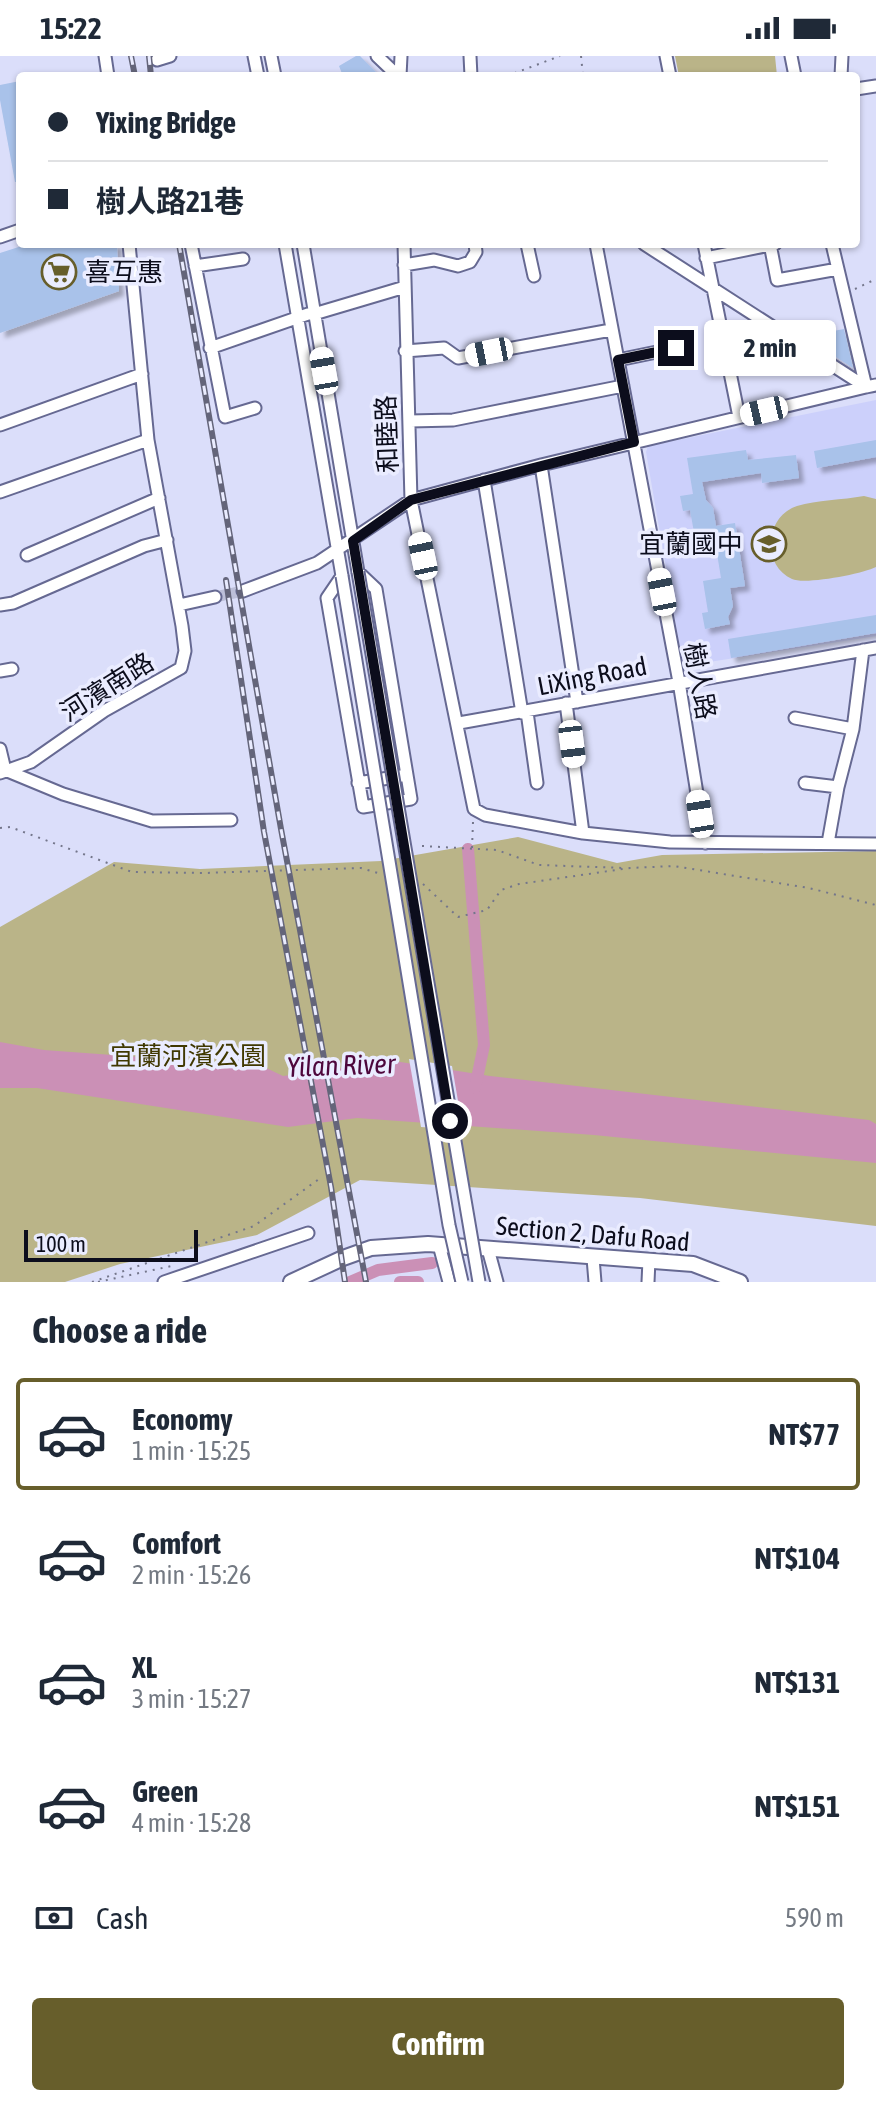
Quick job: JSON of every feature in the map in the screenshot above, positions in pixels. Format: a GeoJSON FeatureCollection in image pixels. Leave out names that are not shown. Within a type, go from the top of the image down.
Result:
{"type":"FeatureCollection","features":[{"type":"Feature","properties":{"kind":"main road","name":"Section 2, Dafu Road"},"geometry":{"type":"LineString","coordinates":[[291,1282],[371,1248],[439,1245],[693,1264],[713,1277],[740,1282]]}},
{"type":"Feature","properties":{"kind":"street"},"geometry":{"type":"LineString","coordinates":[[157,60],[170,56]]}},
{"type":"Feature","properties":{"kind":"street"},"geometry":{"type":"LineString","coordinates":[[377,56],[395,72]]}},
{"type":"Feature","properties":{"kind":"street"},"geometry":{"type":"LineString","coordinates":[[129,248],[148,440],[179,605],[215,597]]}},
{"type":"Feature","properties":{"kind":"street"},"geometry":{"type":"LineString","coordinates":[[192,248],[225,417],[255,408]]}},
{"type":"Feature","properties":{"kind":"street"},"geometry":{"type":"LineString","coordinates":[[286,248],[306,316],[353,541],[479,1282]]}},
{"type":"Feature","properties":{"kind":"street"},"geometry":{"type":"LineString","coordinates":[[303,248],[306,316],[337,551],[449,1225],[462,1282]]}},
{"type":"Feature","properties":{"kind":"street","name":"和睦路"},"geometry":{"type":"LineString","coordinates":[[404,248],[411,500],[459,723],[474,809]]}},
{"type":"Feature","properties":{"kind":"street"},"geometry":{"type":"LineString","coordinates":[[404,265],[434,260],[458,266],[470,262],[476,248]]}},
{"type":"Feature","properties":{"kind":"street"},"geometry":{"type":"LineString","coordinates":[[528,248],[534,276]]}},
{"type":"Feature","properties":{"kind":"street","name":"樹人路"},"geometry":{"type":"LineString","coordinates":[[597,248],[679,682],[705,843]]}},
{"type":"Feature","properties":{"kind":"street"},"geometry":{"type":"LineString","coordinates":[[650,248],[871,386]]}},
{"type":"Feature","properties":{"kind":"street"},"geometry":{"type":"LineString","coordinates":[[705,248],[739,417]]}},
{"type":"Feature","properties":{"kind":"street"},"geometry":{"type":"LineString","coordinates":[[706,258],[753,248]]}},
{"type":"Feature","properties":{"kind":"street"},"geometry":{"type":"LineString","coordinates":[[773,248],[777,280],[838,269]]}},
{"type":"Feature","properties":{"kind":"street"},"geometry":{"type":"LineString","coordinates":[[833,248],[871,386]]}},
{"type":"Feature","properties":{"kind":"street"},"geometry":{"type":"LineString","coordinates":[[195,266],[243,259]]}},
{"type":"Feature","properties":{"kind":"street"},"geometry":{"type":"LineString","coordinates":[[210,348],[405,287]]}},
{"type":"Feature","properties":{"kind":"street"},"geometry":{"type":"LineString","coordinates":[[405,351],[444,348],[458,358],[611,330]]}},
{"type":"Feature","properties":{"kind":"street"},"geometry":{"type":"LineString","coordinates":[[618,360],[676,348]]}},
{"type":"Feature","properties":{"kind":"street"},"geometry":{"type":"LineString","coordinates":[[0,425],[142,374]]}},
{"type":"Feature","properties":{"kind":"street"},"geometry":{"type":"LineString","coordinates":[[410,421],[453,420],[623,386]]}},
{"type":"Feature","properties":{"kind":"street"},"geometry":{"type":"LineString","coordinates":[[243,591],[317,563],[411,500],[541,465],[871,386]]}},
{"type":"Feature","properties":{"kind":"street"},"geometry":{"type":"LineString","coordinates":[[0,492],[148,440]]}},
{"type":"Feature","properties":{"kind":"street"},"geometry":{"type":"LineString","coordinates":[[541,465],[572,703],[583,833]]}},
{"type":"Feature","properties":{"kind":"street"},"geometry":{"type":"LineString","coordinates":[[484,480],[537,783]]}},
{"type":"Feature","properties":{"kind":"street"},"geometry":{"type":"LineString","coordinates":[[27,555],[159,498]]}},
{"type":"Feature","properties":{"kind":"street"},"geometry":{"type":"LineString","coordinates":[[0,605],[13,603],[144,546],[167,540]]}},
{"type":"Feature","properties":{"kind":"street"},"geometry":{"type":"LineString","coordinates":[[342,576],[327,598],[363,807],[411,799],[376,589],[358,572]]}},
{"type":"Feature","properties":{"kind":"street","name":"河濱南路"},"geometry":{"type":"LineString","coordinates":[[3,772],[31,762],[104,711],[181,668],[185,651],[179,605]]}},
{"type":"Feature","properties":{"kind":"street","name":"LiXing Road"},"geometry":{"type":"LineString","coordinates":[[459,723],[876,648]]}},
{"type":"Feature","properties":{"kind":"street"},"geometry":{"type":"LineString","coordinates":[[828,843],[853,729],[863,650]]}},
{"type":"Feature","properties":{"kind":"street"},"geometry":{"type":"LineString","coordinates":[[795,718],[853,729]]}},
{"type":"Feature","properties":{"kind":"street"},"geometry":{"type":"LineString","coordinates":[[0,749],[3,772],[63,794],[152,821],[231,820]]}},
{"type":"Feature","properties":{"kind":"street"},"geometry":{"type":"LineString","coordinates":[[358,783],[407,774]]}},
{"type":"Feature","properties":{"kind":"street"},"geometry":{"type":"LineString","coordinates":[[805,783],[838,787]]}},
{"type":"Feature","properties":{"kind":"street"},"geometry":{"type":"LineString","coordinates":[[474,809],[485,815],[583,833],[705,843],[876,844]]}},
{"type":"Feature","properties":{"kind":"street"},"geometry":{"type":"LineString","coordinates":[[164,1282],[308,1233]]}},
{"type":"Feature","properties":{"kind":"street"},"geometry":{"type":"LineString","coordinates":[[439,1245],[449,1282]]}},
{"type":"Feature","properties":{"kind":"street"},"geometry":{"type":"LineString","coordinates":[[488,1249],[497,1282]]}},
{"type":"Feature","properties":{"kind":"street"},"geometry":{"type":"LineString","coordinates":[[593,1258],[595,1282]]}},
{"type":"Feature","properties":{"kind":"street"},"geometry":{"type":"LineString","coordinates":[[648,1282],[649,1260]]}},
{"type":"Feature","properties":{"kind":"path"},"geometry":{"type":"LineString","coordinates":[[518,72],[560,56]]}},
{"type":"Feature","properties":{"kind":"path"},"geometry":{"type":"LineString","coordinates":[[845,294],[876,279]]}},
{"type":"Feature","properties":{"kind":"path"},"geometry":{"type":"LineString","coordinates":[[472,849],[474,809]]}},
{"type":"Feature","properties":{"kind":"path"},"geometry":{"type":"LineString","coordinates":[[0,828],[10,827],[132,872],[361,868],[386,875]]}},
{"type":"Feature","properties":{"kind":"path"},"geometry":{"type":"LineString","coordinates":[[422,846],[497,850],[539,865],[674,866],[809,888],[876,905]]}},
{"type":"Feature","properties":{"kind":"path"},"geometry":{"type":"LineString","coordinates":[[412,881],[425,884],[458,917],[487,910],[501,890],[519,884],[630,868]]}},
{"type":"Feature","properties":{"kind":"path"},"geometry":{"type":"LineString","coordinates":[[92,1282],[254,1226],[319,1179]]}},
{"type":"Feature","properties":{"kind":"path"},"geometry":{"type":"LineString","coordinates":[[98,1282],[186,1263]]}},
{"type":"Feature","properties":{"kind":"shaded area","name":"宜蘭國中"},"geometry":{"type":"Polygon","coordinates":[[[876,400],[876,636],[683,666],[646,452],[648,446],[876,400]]]}},
{"type":"Feature","properties":{"kind":"shaded area"},"geometry":{"type":"Polygon","coordinates":[[[0,1042],[44,1050],[262,1066],[283,1076],[394,1061],[490,1076],[869,1120],[876,1124],[876,1163],[594,1135],[357,1118],[288,1127],[37,1088],[0,1088],[0,1042]]]}},
{"type":"Feature","properties":{"kind":"green space"},"geometry":{"type":"Polygon","coordinates":[[[675,56],[775,56],[777,72],[678,72],[675,56]]]}},
{"type":"Feature","properties":{"kind":"green space"},"geometry":{"type":"Polygon","coordinates":[[[864,496],[876,499],[876,567],[809,581],[792,579],[782,572],[775,563],[771,541],[778,520],[786,511],[805,504],[864,496]]]}},
{"type":"Feature","properties":{"kind":"green space","name":"宜蘭河濱公園"},"geometry":{"type":"Polygon","coordinates":[[[518,837],[617,863],[662,855],[876,851],[876,1226],[640,1198],[360,1180],[257,1235],[120,1264],[65,1282],[0,1282],[0,927],[114,862],[200,869],[381,861],[518,837]]]}},
{"type":"Feature","properties":{"kind":"pier"},"geometry":{"type":"Polygon","coordinates":[[[409,1059],[452,1066],[463,1130],[421,1127],[409,1059]]]}},
{"type":"Feature","properties":{"kind":"building"},"geometry":{"type":"Polygon","coordinates":[[[360,56],[376,72],[341,72],[339,66],[360,56]]]}},
{"type":"Feature","properties":{"kind":"building"},"geometry":{"type":"Polygon","coordinates":[[[16,82],[16,182],[0,100],[0,85],[16,82]]]}},
{"type":"Feature","properties":{"kind":"building","name":"喜互惠"},"geometry":{"type":"Polygon","coordinates":[[[16,248],[117,248],[119,291],[0,333],[0,253],[16,248]]]}},
{"type":"Feature","properties":{"kind":"building"},"geometry":{"type":"Polygon","coordinates":[[[844,329],[853,368],[819,346],[817,334],[844,329]]]}},
{"type":"Feature","properties":{"kind":"building"},"geometry":{"type":"Polygon","coordinates":[[[876,440],[876,457],[817,468],[814,451],[876,440]]]}},
{"type":"Feature","properties":{"kind":"building"},"geometry":{"type":"Polygon","coordinates":[[[746,450],[748,460],[796,455],[799,478],[762,483],[761,473],[702,482],[706,500],[713,508],[716,526],[735,523],[745,586],[730,588],[733,606],[728,617],[730,624],[705,629],[702,613],[708,612],[703,581],[721,578],[714,535],[695,538],[690,510],[683,511],[680,496],[693,494],[687,458],[746,450]]]}},
{"type":"Feature","properties":{"kind":"building"},"geometry":{"type":"Polygon","coordinates":[[[876,615],[876,633],[731,658],[728,639],[876,615]]]}},
{"type":"Feature","properties":{"kind":"waterway"},"geometry":{"type":"LineString","coordinates":[[468,849],[484,1045],[475,1088]]}},
{"type":"Feature","properties":{"kind":"waterway"},"geometry":{"type":"LineString","coordinates":[[350,1282],[378,1270],[432,1263]]}},
{"type":"Feature","properties":{"kind":"waterway"},"geometry":{"type":"LineString","coordinates":[[400,1282],[418,1282]]}},
{"type":"Feature","properties":{"kind":"tunnel"},"geometry":{"type":"LineString","coordinates":[[215,597],[243,591]]}},
{"type":"Feature","properties":{"kind":"railway"},"geometry":{"type":"LineString","coordinates":[[131,56],[134,72]]}},
{"type":"Feature","properties":{"kind":"railway"},"geometry":{"type":"LineString","coordinates":[[149,56],[151,72]]}},
{"type":"Feature","properties":{"kind":"railway"},"geometry":{"type":"LineString","coordinates":[[180,248],[281,829],[366,1282]]}},
{"type":"Feature","properties":{"kind":"railway"},"geometry":{"type":"LineString","coordinates":[[226,580],[264,832],[331,1187],[345,1282]]}},
{"type":"Feature","properties":{"kind":"place","name":"喜互惠"},"geometry":{"type":"Point","coordinates":[59,272]}},
{"type":"Feature","properties":{"kind":"place","name":"宜蘭國中"},"geometry":{"type":"Point","coordinates":[769,544]}},
{"type":"Feature","properties":{"kind":"route"},"geometry":{"type":"LineString","coordinates":[[450,1121],[353,541],[411,500],[634,442],[618,360],[676,348]]}},
{"type":"Feature","properties":{"kind":"water label","name":"Yilan River"},"geometry":{"type":"Point","coordinates":[341,1065]}}]}
